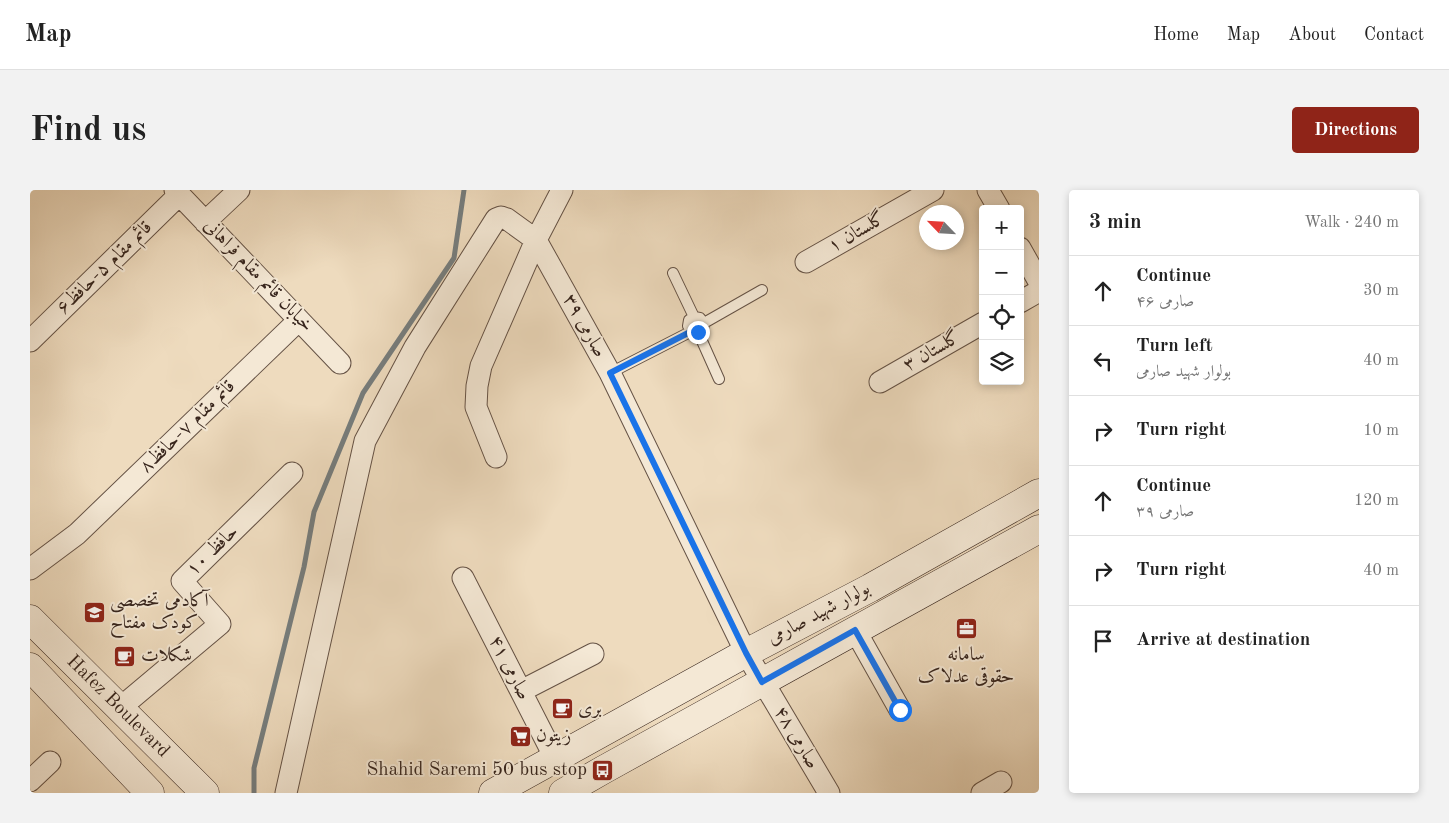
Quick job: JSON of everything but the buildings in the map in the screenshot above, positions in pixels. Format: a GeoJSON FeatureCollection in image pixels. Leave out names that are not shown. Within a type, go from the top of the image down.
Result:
{"type":"FeatureCollection","features":[{"type":"Feature","properties":{"kind":"main road","name":"بولوار شهید صارمی"},"geometry":{"type":"LineString","coordinates":[[493,793],[746,653],[870,588],[1039,493]]}},
{"type":"Feature","properties":{"kind":"main road","name":"بولوار شهید صارمی"},"geometry":{"type":"LineString","coordinates":[[569,791],[1039,529]]}},
{"type":"Feature","properties":{"kind":"main road","name":"Hafez Boulevard"},"geometry":{"type":"LineString","coordinates":[[30,619],[205,793]]}},
{"type":"Feature","properties":{"kind":"main road","name":"Hafez Boulevard"},"geometry":{"type":"LineString","coordinates":[[30,667],[150,793]]}},
{"type":"Feature","properties":{"kind":"street"},"geometry":{"type":"LineString","coordinates":[[205,222],[239,190]]}},
{"type":"Feature","properties":{"kind":"street"},"geometry":{"type":"LineString","coordinates":[[496,457],[476,408],[476,386],[481,366],[536,240],[562,190]]}},
{"type":"Feature","properties":{"kind":"street","name":"گلستان ۱"},"geometry":{"type":"LineString","coordinates":[[806,262],[933,190]]}},
{"type":"Feature","properties":{"kind":"street"},"geometry":{"type":"LineString","coordinates":[[988,190],[996,205]]}},
{"type":"Feature","properties":{"kind":"street","name":"خیابان قائم مقام فراهانی"},"geometry":{"type":"LineString","coordinates":[[177,192],[340,363]]}},
{"type":"Feature","properties":{"kind":"street","name":"قائم مقام ۵-حافظ۶"},"geometry":{"type":"LineString","coordinates":[[30,341],[177,192]]}},
{"type":"Feature","properties":{"kind":"street"},"geometry":{"type":"LineString","coordinates":[[286,793],[365,440],[415,347],[496,219],[501,217],[507,219],[536,240]]}},
{"type":"Feature","properties":{"kind":"street","name":"صارمی ۳۹"},"geometry":{"type":"LineString","coordinates":[[536,240],[610,373],[746,653],[762,682]]}},
{"type":"Feature","properties":{"kind":"street"},"geometry":{"type":"LineString","coordinates":[[1021,250],[1039,282]]}},
{"type":"Feature","properties":{"kind":"street"},"geometry":{"type":"LineString","coordinates":[[1024,300],[1039,291]]}},
{"type":"Feature","properties":{"kind":"street","name":"قائم مقام ۷-حافظ۸"},"geometry":{"type":"LineString","coordinates":[[30,570],[77,534],[299,320]]}},
{"type":"Feature","properties":{"kind":"street","name":"گلستان ۳"},"geometry":{"type":"LineString","coordinates":[[880,382],[979,325]]}},
{"type":"Feature","properties":{"kind":"street","name":"حافظ ۱۰"},"geometry":{"type":"LineString","coordinates":[[120,708],[220,624],[182,581],[292,474]]}},
{"type":"Feature","properties":{"kind":"street","name":"صارمی ۴۱"},"geometry":{"type":"LineString","coordinates":[[463,578],[555,758]]}},
{"type":"Feature","properties":{"kind":"street"},"geometry":{"type":"LineString","coordinates":[[855,630],[900,710]]}},
{"type":"Feature","properties":{"kind":"street"},"geometry":{"type":"LineString","coordinates":[[521,691],[592,654]]}},
{"type":"Feature","properties":{"kind":"street","name":"صارمی ۴۸"},"geometry":{"type":"LineString","coordinates":[[762,682],[830,793]]}},
{"type":"Feature","properties":{"kind":"street"},"geometry":{"type":"LineString","coordinates":[[30,781],[50,762]]}},
{"type":"Feature","properties":{"kind":"street"},"geometry":{"type":"LineString","coordinates":[[982,793],[1001,782]]}},
{"type":"Feature","properties":{"kind":"lane"},"geometry":{"type":"LineString","coordinates":[[672,273],[694,317]]}},
{"type":"Feature","properties":{"kind":"lane"},"geometry":{"type":"LineString","coordinates":[[704,323],[762,290]]}},
{"type":"Feature","properties":{"kind":"lane"},"geometry":{"type":"LineString","coordinates":[[610,373],[695,332],[703,329],[704,323],[700,318],[694,317],[689,320],[688,326],[695,332],[718,379]]}},
{"type":"Feature","properties":{"kind":"waterway"},"geometry":{"type":"LineString","coordinates":[[254,793],[254,768],[304,567],[314,512],[363,393],[454,258],[464,190]]}},
{"type":"Feature","properties":{"kind":"place","name":"آکادمی تخصصی کودک مفتاح"},"geometry":{"type":"Point","coordinates":[94,612]}},
{"type":"Feature","properties":{"kind":"place","name":"سامانه حقوقی عدلاک"},"geometry":{"type":"Point","coordinates":[966,629]}},
{"type":"Feature","properties":{"kind":"place","name":"شکلات"},"geometry":{"type":"Point","coordinates":[125,656]}},
{"type":"Feature","properties":{"kind":"place","name":"بری"},"geometry":{"type":"Point","coordinates":[562,709]}},
{"type":"Feature","properties":{"kind":"place","name":"زیتون"},"geometry":{"type":"Point","coordinates":[520,736]}},
{"type":"Feature","properties":{"kind":"place","name":"Shahid Saremi 50 bus stop"},"geometry":{"type":"Point","coordinates":[603,770]}},
{"type":"Feature","properties":{"kind":"route"},"geometry":{"type":"LineString","coordinates":[[698,332],[692,331],[610,373],[746,653],[762,682],[855,630],[900,710]]}}]}
